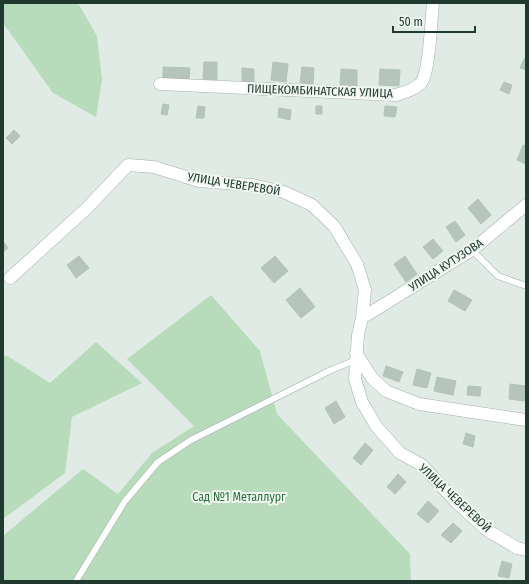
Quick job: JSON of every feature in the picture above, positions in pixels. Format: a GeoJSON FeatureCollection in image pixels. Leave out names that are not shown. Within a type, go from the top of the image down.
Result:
{"type":"FeatureCollection","features":[{"type":"Feature","properties":{"kind":"street","name":"ПИЩЕКОМБИНАТСКАЯ УЛИЦА"},"geometry":{"type":"LineString","coordinates":[[160,84],[396,95],[414,89],[422,82],[426,69],[433,3]]}},
{"type":"Feature","properties":{"kind":"street","name":"УЛИЦА ЧЕВЕРЕВОЙ"},"geometry":{"type":"LineString","coordinates":[[10,278],[86,209],[128,165],[154,167],[199,181],[252,184],[284,192],[312,204],[334,226],[357,264],[365,290],[362,318],[358,335],[355,379],[362,402],[376,426],[400,453],[422,465],[456,502],[487,530],[517,548],[526,550]]}},
{"type":"Feature","properties":{"kind":"street","name":"УЛИЦА КУТУЗОВА"},"geometry":{"type":"LineString","coordinates":[[362,318],[484,242],[526,205]]}},
{"type":"Feature","properties":{"kind":"street"},"geometry":{"type":"LineString","coordinates":[[356,356],[372,378],[386,391],[419,404],[526,420]]}},
{"type":"Feature","properties":{"kind":"lane"},"geometry":{"type":"LineString","coordinates":[[472,250],[498,276],[526,286]]}},
{"type":"Feature","properties":{"kind":"lane"},"geometry":{"type":"LineString","coordinates":[[76,581],[125,501],[158,462],[191,440],[356,356]]}},
{"type":"Feature","properties":{"kind":"green space"},"geometry":{"type":"Polygon","coordinates":[[[3,3],[78,3],[97,36],[102,80],[96,117],[53,93],[3,23],[3,3]]]}},
{"type":"Feature","properties":{"kind":"green space","name":"Сад №1 Металлург"},"geometry":{"type":"Polygon","coordinates":[[[211,295],[260,351],[277,414],[410,554],[411,581],[3,581],[3,536],[83,469],[118,494],[152,453],[194,426],[127,359],[211,295]]]}},
{"type":"Feature","properties":{"kind":"green space"},"geometry":{"type":"Polygon","coordinates":[[[96,342],[142,383],[72,417],[65,473],[3,519],[3,358],[6,355],[50,383],[96,342]]]}},
{"type":"Feature","properties":{"kind":"building"},"geometry":{"type":"Polygon","coordinates":[[[524,59],[526,59],[526,70],[520,68],[524,59]]]}},
{"type":"Feature","properties":{"kind":"building"},"geometry":{"type":"Polygon","coordinates":[[[204,62],[217,62],[217,80],[203,79],[204,62]]]}},
{"type":"Feature","properties":{"kind":"building"},"geometry":{"type":"Polygon","coordinates":[[[273,62],[288,64],[286,82],[271,80],[273,62]]]}},
{"type":"Feature","properties":{"kind":"building"},"geometry":{"type":"Polygon","coordinates":[[[163,67],[190,68],[189,82],[163,81],[163,67]]]}},
{"type":"Feature","properties":{"kind":"building"},"geometry":{"type":"Polygon","coordinates":[[[302,67],[314,68],[313,84],[300,83],[302,67]]]}},
{"type":"Feature","properties":{"kind":"building"},"geometry":{"type":"Polygon","coordinates":[[[242,68],[254,69],[254,83],[242,82],[242,68]]]}},
{"type":"Feature","properties":{"kind":"building"},"geometry":{"type":"Polygon","coordinates":[[[341,69],[357,70],[357,86],[340,85],[341,69]]]}},
{"type":"Feature","properties":{"kind":"building"},"geometry":{"type":"Polygon","coordinates":[[[380,69],[400,70],[399,86],[379,85],[380,69]]]}},
{"type":"Feature","properties":{"kind":"building"},"geometry":{"type":"Polygon","coordinates":[[[504,82],[512,85],[509,94],[500,90],[504,82]]]}},
{"type":"Feature","properties":{"kind":"building"},"geometry":{"type":"Polygon","coordinates":[[[163,104],[169,105],[167,115],[161,114],[163,104]]]}},
{"type":"Feature","properties":{"kind":"building"},"geometry":{"type":"Polygon","coordinates":[[[198,106],[205,107],[204,118],[196,118],[198,106]]]}},
{"type":"Feature","properties":{"kind":"building"},"geometry":{"type":"Polygon","coordinates":[[[316,106],[322,106],[322,114],[316,114],[316,106]]]}},
{"type":"Feature","properties":{"kind":"building"},"geometry":{"type":"Polygon","coordinates":[[[385,106],[397,107],[395,117],[384,116],[385,106]]]}},
{"type":"Feature","properties":{"kind":"building"},"geometry":{"type":"Polygon","coordinates":[[[279,108],[291,110],[290,120],[278,117],[279,108]]]}},
{"type":"Feature","properties":{"kind":"building"},"geometry":{"type":"Polygon","coordinates":[[[14,130],[20,136],[12,144],[6,138],[14,130]]]}},
{"type":"Feature","properties":{"kind":"building"},"geometry":{"type":"Polygon","coordinates":[[[523,145],[526,146],[526,164],[517,160],[523,145]]]}},
{"type":"Feature","properties":{"kind":"building"},"geometry":{"type":"Polygon","coordinates":[[[478,199],[491,215],[481,224],[468,208],[478,199]]]}},
{"type":"Feature","properties":{"kind":"building"},"geometry":{"type":"Polygon","coordinates":[[[455,221],[465,235],[456,242],[446,227],[455,221]]]}},
{"type":"Feature","properties":{"kind":"building"},"geometry":{"type":"Polygon","coordinates":[[[433,239],[443,251],[433,259],[423,247],[433,239]]]}},
{"type":"Feature","properties":{"kind":"building"},"geometry":{"type":"Polygon","coordinates":[[[3,241],[8,248],[3,252],[3,241]]]}},
{"type":"Feature","properties":{"kind":"building"},"geometry":{"type":"Polygon","coordinates":[[[79,256],[89,268],[76,278],[67,265],[79,256]]]}},
{"type":"Feature","properties":{"kind":"building"},"geometry":{"type":"Polygon","coordinates":[[[275,256],[288,271],[274,283],[261,268],[275,256]]]}},
{"type":"Feature","properties":{"kind":"building"},"geometry":{"type":"Polygon","coordinates":[[[405,256],[417,274],[406,282],[394,264],[405,256]]]}},
{"type":"Feature","properties":{"kind":"building"},"geometry":{"type":"Polygon","coordinates":[[[300,288],[315,307],[301,318],[286,300],[300,288]]]}},
{"type":"Feature","properties":{"kind":"building"},"geometry":{"type":"Polygon","coordinates":[[[454,290],[472,300],[465,311],[448,301],[454,290]]]}},
{"type":"Feature","properties":{"kind":"building"},"geometry":{"type":"Polygon","coordinates":[[[386,366],[403,372],[399,382],[383,376],[386,366]]]}},
{"type":"Feature","properties":{"kind":"building"},"geometry":{"type":"Polygon","coordinates":[[[417,369],[431,373],[427,388],[413,385],[417,369]]]}},
{"type":"Feature","properties":{"kind":"building"},"geometry":{"type":"Polygon","coordinates":[[[437,377],[456,381],[453,395],[434,391],[437,377]]]}},
{"type":"Feature","properties":{"kind":"building"},"geometry":{"type":"Polygon","coordinates":[[[510,384],[526,386],[524,401],[509,399],[510,384]]]}},
{"type":"Feature","properties":{"kind":"building"},"geometry":{"type":"Polygon","coordinates":[[[468,386],[481,387],[480,396],[467,395],[468,386]]]}},
{"type":"Feature","properties":{"kind":"building"},"geometry":{"type":"Polygon","coordinates":[[[336,401],[345,417],[334,424],[325,408],[336,401]]]}},
{"type":"Feature","properties":{"kind":"building"},"geometry":{"type":"Polygon","coordinates":[[[466,433],[475,436],[473,447],[463,444],[466,433]]]}},
{"type":"Feature","properties":{"kind":"building"},"geometry":{"type":"Polygon","coordinates":[[[365,443],[373,450],[361,465],[353,458],[365,443]]]}},
{"type":"Feature","properties":{"kind":"building"},"geometry":{"type":"Polygon","coordinates":[[[398,474],[406,482],[395,494],[387,487],[398,474]]]}},
{"type":"Feature","properties":{"kind":"building"},"geometry":{"type":"Polygon","coordinates":[[[428,501],[439,511],[428,523],[417,514],[428,501]]]}},
{"type":"Feature","properties":{"kind":"building"},"geometry":{"type":"Polygon","coordinates":[[[453,523],[462,531],[451,543],[441,535],[453,523]]]}},
{"type":"Feature","properties":{"kind":"building"},"geometry":{"type":"Polygon","coordinates":[[[502,561],[512,564],[509,578],[498,576],[502,561]]]}}]}
